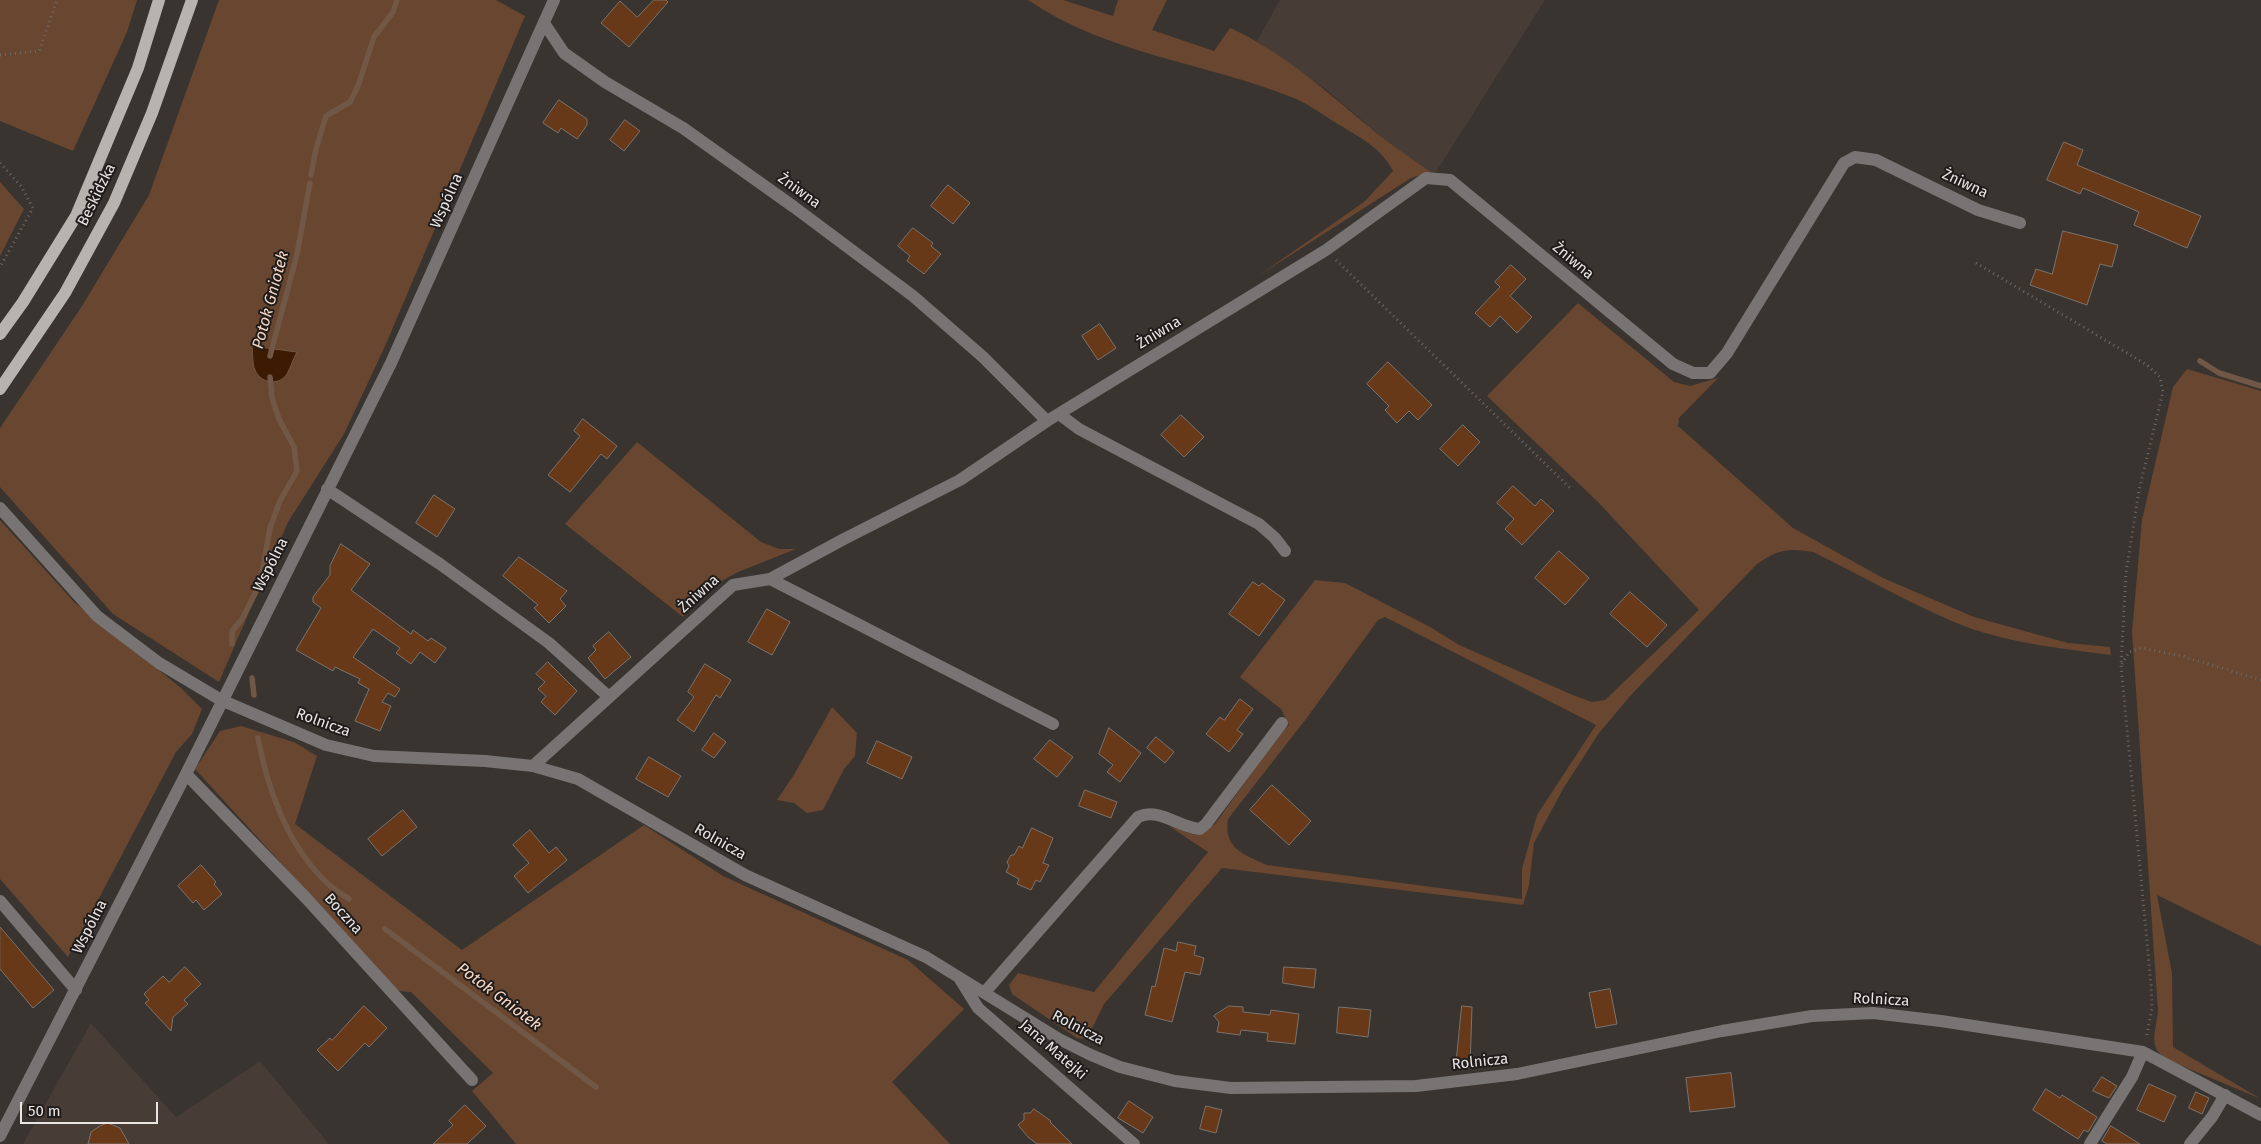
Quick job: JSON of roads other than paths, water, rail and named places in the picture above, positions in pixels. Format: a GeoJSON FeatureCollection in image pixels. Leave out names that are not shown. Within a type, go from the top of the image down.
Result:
{"type":"FeatureCollection","features":[{"type":"Feature","properties":{"kind":"main road","name":"Beskidzka"},"geometry":{"type":"LineString","coordinates":[[0,334],[24,302],[76,216],[138,68],[159,0]]}},
{"type":"Feature","properties":{"kind":"main road","name":"Beskidzka"},"geometry":{"type":"LineString","coordinates":[[0,389],[65,293],[114,204],[152,112],[192,0]]}},
{"type":"Feature","properties":{"kind":"street","name":"Wspólna"},"geometry":{"type":"LineString","coordinates":[[0,1136],[186,774],[221,700],[391,362],[554,0]]}},
{"type":"Feature","properties":{"kind":"street","name":"Żniwna"},"geometry":{"type":"LineString","coordinates":[[544,23],[564,52],[605,82],[683,128],[794,207],[912,296],[983,357],[1047,421]]}},
{"type":"Feature","properties":{"kind":"street","name":"Żniwna"},"geometry":{"type":"LineString","coordinates":[[533,766],[733,585],[770,579],[844,538],[960,480],[1047,421],[1326,250],[1426,178],[1450,180],[1673,364],[1693,373],[1710,373],[1727,353],[1844,163],[1855,157],[1876,160],[1978,210],[2020,223]]}},
{"type":"Feature","properties":{"kind":"street"},"geometry":{"type":"LineString","coordinates":[[1059,414],[1079,429],[1259,524],[1275,538],[1285,551]]}},
{"type":"Feature","properties":{"kind":"street"},"geometry":{"type":"LineString","coordinates":[[328,488],[440,564],[549,643],[609,697]]}},
{"type":"Feature","properties":{"kind":"street","name":"Rolnicza"},"geometry":{"type":"LineString","coordinates":[[0,508],[97,616],[159,663],[221,700],[326,745],[374,756],[485,761],[533,766],[578,779],[745,876],[926,957],[1059,1039],[1120,1067],[1175,1080],[1231,1088],[1416,1086],[1517,1074],[1722,1031],[1812,1016],[1872,1013],[1941,1021],[2143,1052],[2261,1116]]}},
{"type":"Feature","properties":{"kind":"street"},"geometry":{"type":"LineString","coordinates":[[770,579],[1053,724]]}},
{"type":"Feature","properties":{"kind":"street"},"geometry":{"type":"LineString","coordinates":[[985,992],[1138,817],[1148,813],[1159,815],[1186,828],[1200,829],[1206,824],[1282,723]]}},
{"type":"Feature","properties":{"kind":"street","name":"Boczna"},"geometry":{"type":"LineString","coordinates":[[186,774],[306,898],[472,1080]]}},
{"type":"Feature","properties":{"kind":"street"},"geometry":{"type":"LineString","coordinates":[[0,901],[76,990]]}},
{"type":"Feature","properties":{"kind":"street","name":"Jana Matejki"},"geometry":{"type":"LineString","coordinates":[[958,975],[978,1008],[1134,1144]]}},
{"type":"Feature","properties":{"kind":"street"},"geometry":{"type":"LineString","coordinates":[[2090,1144],[2132,1077],[2143,1052]]}},
{"type":"Feature","properties":{"kind":"street"},"geometry":{"type":"LineString","coordinates":[[2190,1144],[2212,1117],[2225,1095]]}},
{"type":"Feature","properties":{"kind":"waterway","name":"Potok Gniotek"},"geometry":{"type":"LineString","coordinates":[[311,175],[316,149],[326,116],[350,102],[358,86],[374,37],[393,12],[397,0]]}},
{"type":"Feature","properties":{"kind":"waterway","name":"Potok Gniotek"},"geometry":{"type":"LineString","coordinates":[[270,356],[297,254],[310,183]]}},
{"type":"Feature","properties":{"kind":"waterway"},"geometry":{"type":"LineString","coordinates":[[2200,361],[2219,373],[2261,386]]}},
{"type":"Feature","properties":{"kind":"waterway","name":"Potok Gniotek"},"geometry":{"type":"LineString","coordinates":[[232,644],[232,631],[242,619],[260,584],[270,528],[280,501],[297,471],[294,447],[279,419],[272,398],[270,377]]}},
{"type":"Feature","properties":{"kind":"waterway","name":"Potok Gniotek"},"geometry":{"type":"LineString","coordinates":[[252,678],[254,695]]}},
{"type":"Feature","properties":{"kind":"waterway","name":"Potok Gniotek"},"geometry":{"type":"LineString","coordinates":[[258,738],[274,797],[291,835],[313,868],[329,885],[349,899]]}},
{"type":"Feature","properties":{"kind":"waterway","name":"Potok Gniotek"},"geometry":{"type":"LineString","coordinates":[[385,929],[596,1087]]}}]}
